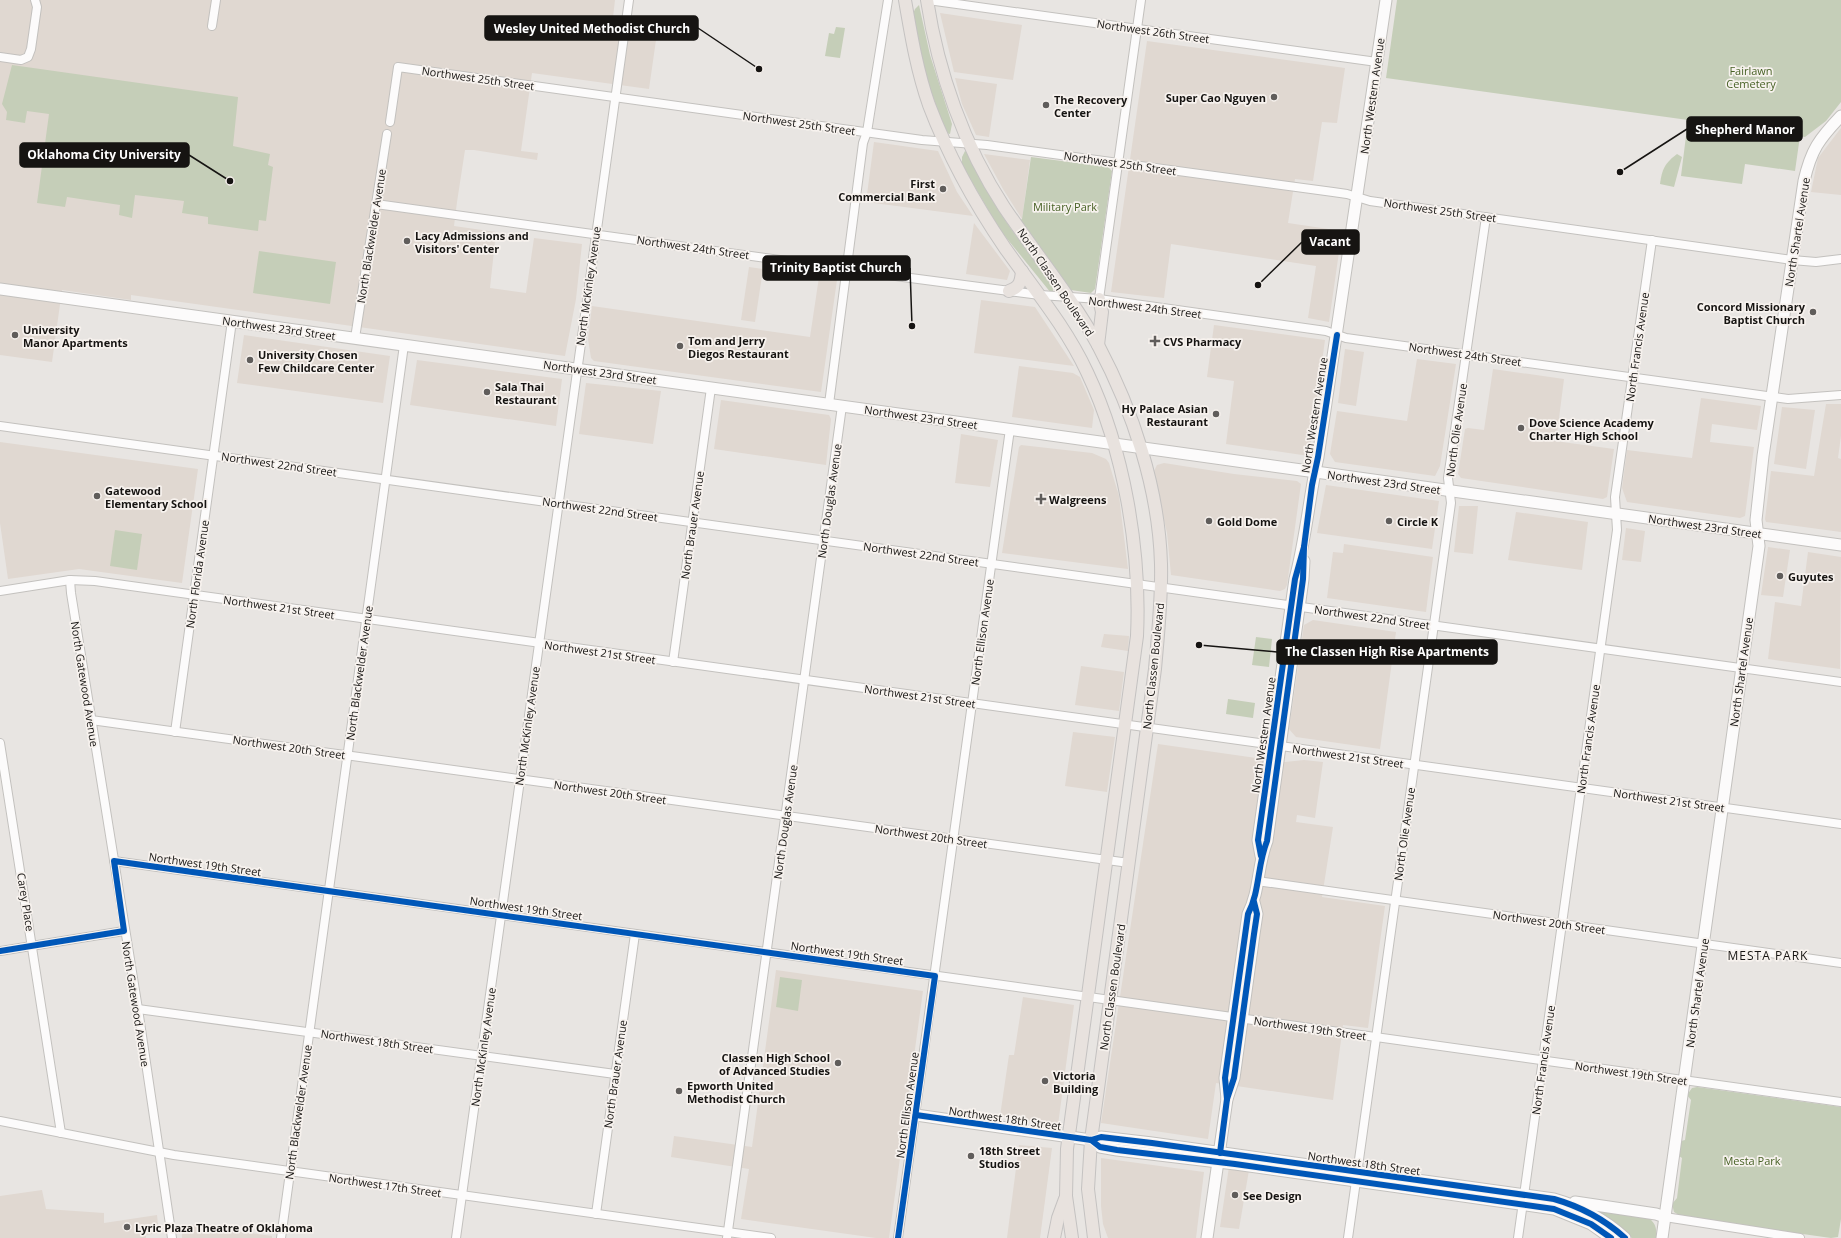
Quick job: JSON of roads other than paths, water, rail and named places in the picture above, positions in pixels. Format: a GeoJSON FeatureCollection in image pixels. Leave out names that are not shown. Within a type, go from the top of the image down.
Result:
{"type":"FeatureCollection","features":[{"type":"Feature","properties":{"kind":"main road","name":"North Classen Boulevard"},"geometry":{"type":"LineString","coordinates":[[905,0],[921,79],[944,142],[973,197],[1006,248],[1059,322],[1087,372],[1114,444],[1130,515],[1137,584],[1137,636],[1069,1137],[1066,1196],[1072,1238]]}},
{"type":"Feature","properties":{"kind":"main road","name":"North Classen Boulevard"},"geometry":{"type":"LineString","coordinates":[[928,0],[936,49],[954,104],[970,144],[1003,206],[1069,297],[1098,345],[1124,401],[1141,448],[1154,505],[1160,542],[1161,565],[1158,642],[1091,1140],[1088,1189],[1094,1238]]}},
{"type":"Feature","properties":{"kind":"main road"},"geometry":{"type":"LineString","coordinates":[[1009,291],[1018,287],[1021,283],[1022,271]]}},
{"type":"Feature","properties":{"kind":"main road"},"geometry":{"type":"LineString","coordinates":[[1098,345],[1102,312],[1099,299]]}},
{"type":"Feature","properties":{"kind":"main road"},"geometry":{"type":"LineString","coordinates":[[1054,1238],[1058,1218],[1066,1196]]}},
{"type":"Feature","properties":{"kind":"street"},"geometry":{"type":"LineString","coordinates":[[0,56],[21,60],[28,57],[31,49],[37,7],[35,0]]}},
{"type":"Feature","properties":{"kind":"street"},"geometry":{"type":"LineString","coordinates":[[212,26],[216,0]]}},
{"type":"Feature","properties":{"kind":"street","name":"North McKinley Avenue"},"geometry":{"type":"LineString","coordinates":[[456,1238],[629,0]]}},
{"type":"Feature","properties":{"kind":"street"},"geometry":{"type":"LineString","coordinates":[[829,404],[863,143],[867,132],[888,0]]}},
{"type":"Feature","properties":{"kind":"street","name":"Northwest 26th Street"},"geometry":{"type":"LineString","coordinates":[[928,0],[1377,62]]}},
{"type":"Feature","properties":{"kind":"street"},"geometry":{"type":"LineString","coordinates":[[1099,299],[1141,0]]}},
{"type":"Feature","properties":{"kind":"street","name":"North Western Avenue"},"geometry":{"type":"LineString","coordinates":[[1208,1238],[1227,1099],[1234,1078],[1238,1018],[1256,914],[1254,902],[1257,881],[1261,856],[1267,841],[1276,746],[1295,606],[1295,579],[1304,547],[1337,335],[1386,0]]}},
{"type":"Feature","properties":{"kind":"street","name":"Northwest 25th Street"},"geometry":{"type":"LineString","coordinates":[[390,122],[398,67],[867,132],[1118,163],[1347,194],[1370,201],[1486,216],[1792,260],[1816,262],[1841,260]]}},
{"type":"Feature","properties":{"kind":"street","name":"North Shartel Avenue"},"geometry":{"type":"LineString","coordinates":[[1662,1238],[1759,546],[1756,520],[1763,456],[1804,181],[1810,159],[1822,137],[1841,116]]}},
{"type":"Feature","properties":{"kind":"street","name":"North Blackwelder Avenue"},"geometry":{"type":"LineString","coordinates":[[356,338],[387,134]]}},
{"type":"Feature","properties":{"kind":"street","name":"Northwest 24th Street"},"geometry":{"type":"LineString","coordinates":[[376,204],[1009,291],[1040,295],[1099,299],[1326,331],[1346,338],[1633,378],[1797,399],[1841,395]]}},
{"type":"Feature","properties":{"kind":"street","name":"North Olie Avenue"},"geometry":{"type":"LineString","coordinates":[[1348,1238],[1394,901],[1451,503],[1448,478],[1486,216]]}},
{"type":"Feature","properties":{"kind":"street","name":"North Francis Avenue"},"geometry":{"type":"LineString","coordinates":[[1518,1238],[1618,530],[1615,497],[1652,240]]}},
{"type":"Feature","properties":{"kind":"street","name":"Northwest 23rd Street"},"geometry":{"type":"LineString","coordinates":[[0,289],[577,368],[710,388],[1841,545]]}},
{"type":"Feature","properties":{"kind":"street","name":"North Florida Avenue"},"geometry":{"type":"LineString","coordinates":[[175,732],[232,321]]}},
{"type":"Feature","properties":{"kind":"street","name":"North Blackwelder Avenue"},"geometry":{"type":"LineString","coordinates":[[281,1238],[404,345]]}},
{"type":"Feature","properties":{"kind":"street","name":"North Brauer Avenue"},"geometry":{"type":"LineString","coordinates":[[673,662],[710,388]]}},
{"type":"Feature","properties":{"kind":"street","name":"North Douglas Avenue"},"geometry":{"type":"LineString","coordinates":[[728,1235],[842,406]]}},
{"type":"Feature","properties":{"kind":"street","name":"Northwest 22nd Street"},"geometry":{"type":"LineString","coordinates":[[0,426],[1841,682]]}},
{"type":"Feature","properties":{"kind":"street","name":"North Ellison Avenue"},"geometry":{"type":"LineString","coordinates":[[898,1238],[1010,429]]}},
{"type":"Feature","properties":{"kind":"street","name":"Northwest 21st Street"},"geometry":{"type":"LineString","coordinates":[[0,589],[70,580],[88,580],[1841,824]]}},
{"type":"Feature","properties":{"kind":"street","name":"North Gatewood Avenue"},"geometry":{"type":"LineString","coordinates":[[70,580],[70,593],[138,1009],[172,1238]]}},
{"type":"Feature","properties":{"kind":"street","name":"Northwest 20th Street"},"geometry":{"type":"LineString","coordinates":[[91,720],[1129,863]]}},
{"type":"Feature","properties":{"kind":"street","name":"Carey Place"},"geometry":{"type":"LineString","coordinates":[[0,743],[33,945],[61,1133]]}},
{"type":"Feature","properties":{"kind":"street","name":"Northwest 19th Street"},"geometry":{"type":"LineString","coordinates":[[114,861],[1841,1102]]}},
{"type":"Feature","properties":{"kind":"street","name":"Northwest 20th Street"},"geometry":{"type":"LineString","coordinates":[[1257,881],[1841,963]]}},
{"type":"Feature","properties":{"kind":"street"},"geometry":{"type":"LineString","coordinates":[[0,951],[124,930]]}},
{"type":"Feature","properties":{"kind":"street","name":"North Brauer Avenue"},"geometry":{"type":"LineString","coordinates":[[596,1214],[635,934]]}},
{"type":"Feature","properties":{"kind":"street","name":"Northwest 18th Street"},"geometry":{"type":"LineString","coordinates":[[138,1009],[615,1074]]}},
{"type":"Feature","properties":{"kind":"street","name":"Northwest 18th Street"},"geometry":{"type":"LineString","coordinates":[[916,1115],[1091,1140],[1101,1137],[1167,1145],[1219,1158],[1524,1200],[1566,1213],[1591,1224],[1611,1238]]}},
{"type":"Feature","properties":{"kind":"street","name":"Northwest 17th Street"},"geometry":{"type":"LineString","coordinates":[[0,1121],[160,1152],[596,1214],[728,1235],[771,1238]]}},
{"type":"Feature","properties":{"kind":"street","name":"Northwest 18th Street"},"geometry":{"type":"LineString","coordinates":[[1091,1140],[1100,1147],[1165,1157],[1219,1158]]}},
{"type":"Feature","properties":{"kind":"street"},"geometry":{"type":"LineString","coordinates":[[1165,1157],[1167,1145]]}},
{"type":"Feature","properties":{"kind":"street"},"geometry":{"type":"LineString","coordinates":[[1554,1199],[1656,1214],[1675,1220],[1800,1238]]}},
{"type":"Feature","properties":{"kind":"street","name":"Northwest 18th Street"},"geometry":{"type":"LineString","coordinates":[[1524,1200],[1554,1199],[1580,1207],[1593,1214],[1625,1238]]}},
{"type":"Feature","properties":{"kind":"place","name":"Wesley United Methodist Church"},"geometry":{"type":"Point","coordinates":[759,69]}},
{"type":"Feature","properties":{"kind":"place","name":"Super Cao Nguyen"},"geometry":{"type":"Point","coordinates":[1274,97]}},
{"type":"Feature","properties":{"kind":"place","name":"The Recovery Center"},"geometry":{"type":"Point","coordinates":[1046,105]}},
{"type":"Feature","properties":{"kind":"place","name":"Shepherd Manor"},"geometry":{"type":"Point","coordinates":[1620,172]}},
{"type":"Feature","properties":{"kind":"place","name":"Oklahoma City University"},"geometry":{"type":"Point","coordinates":[230,181]}},
{"type":"Feature","properties":{"kind":"place","name":"First Commercial Bank"},"geometry":{"type":"Point","coordinates":[943,189]}},
{"type":"Feature","properties":{"kind":"place","name":"Lacy Admissions and Visitors' Center"},"geometry":{"type":"Point","coordinates":[407,241]}},
{"type":"Feature","properties":{"kind":"place","name":"Vacant"},"geometry":{"type":"Point","coordinates":[1258,285]}},
{"type":"Feature","properties":{"kind":"place","name":"Concord Missionary Baptist Church"},"geometry":{"type":"Point","coordinates":[1813,312]}},
{"type":"Feature","properties":{"kind":"place","name":"Trinity Baptist Church"},"geometry":{"type":"Point","coordinates":[912,326]}},
{"type":"Feature","properties":{"kind":"place","name":"University Manor Apartments"},"geometry":{"type":"Point","coordinates":[15,335]}},
{"type":"Feature","properties":{"kind":"place","name":"CVS Pharmacy"},"geometry":{"type":"Point","coordinates":[1155,341]}},
{"type":"Feature","properties":{"kind":"place","name":"Tom and Jerry Diegos Restaurant"},"geometry":{"type":"Point","coordinates":[680,346]}},
{"type":"Feature","properties":{"kind":"place","name":"University Chosen Few Childcare Center"},"geometry":{"type":"Point","coordinates":[250,360]}},
{"type":"Feature","properties":{"kind":"place","name":"Sala Thai Restaurant"},"geometry":{"type":"Point","coordinates":[487,392]}},
{"type":"Feature","properties":{"kind":"place","name":"Hy Palace Asian Restaurant"},"geometry":{"type":"Point","coordinates":[1216,414]}},
{"type":"Feature","properties":{"kind":"place","name":"Dove Science Academy Charter High School"},"geometry":{"type":"Point","coordinates":[1521,428]}},
{"type":"Feature","properties":{"kind":"place","name":"Gatewood Elementary School"},"geometry":{"type":"Point","coordinates":[97,496]}},
{"type":"Feature","properties":{"kind":"place","name":"Walgreens"},"geometry":{"type":"Point","coordinates":[1041,499]}},
{"type":"Feature","properties":{"kind":"place","name":"Gold Dome"},"geometry":{"type":"Point","coordinates":[1209,521]}},
{"type":"Feature","properties":{"kind":"place","name":"Circle K"},"geometry":{"type":"Point","coordinates":[1389,521]}},
{"type":"Feature","properties":{"kind":"place","name":"Guyutes"},"geometry":{"type":"Point","coordinates":[1780,576]}},
{"type":"Feature","properties":{"kind":"place","name":"The Classen High Rise Apartments"},"geometry":{"type":"Point","coordinates":[1199,645]}},
{"type":"Feature","properties":{"kind":"place","name":"Classen High School of Advanced Studies"},"geometry":{"type":"Point","coordinates":[838,1063]}},
{"type":"Feature","properties":{"kind":"place","name":"Victoria Building"},"geometry":{"type":"Point","coordinates":[1045,1081]}},
{"type":"Feature","properties":{"kind":"place","name":"Epworth United Methodist Church"},"geometry":{"type":"Point","coordinates":[679,1091]}},
{"type":"Feature","properties":{"kind":"place","name":"18th Street Studios"},"geometry":{"type":"Point","coordinates":[971,1156]}},
{"type":"Feature","properties":{"kind":"place","name":"See Design"},"geometry":{"type":"Point","coordinates":[1235,1195]}},
{"type":"Feature","properties":{"kind":"place","name":"Lyric Plaza Theatre of Oklahoma"},"geometry":{"type":"Point","coordinates":[127,1227]}},
{"type":"Feature","properties":{"kind":"district","name":"MESTA PARK"},"geometry":{"type":"Point","coordinates":[1768,955]}},
{"type":"Feature","properties":{"kind":"park label","name":"Fairlawn Cemetery"},"geometry":{"type":"Point","coordinates":[1751,76]}},
{"type":"Feature","properties":{"kind":"park label","name":"Military Park"},"geometry":{"type":"Point","coordinates":[1065,206]}},
{"type":"Feature","properties":{"kind":"park label","name":"Mesta Park"},"geometry":{"type":"Point","coordinates":[1752,1160]}}]}
